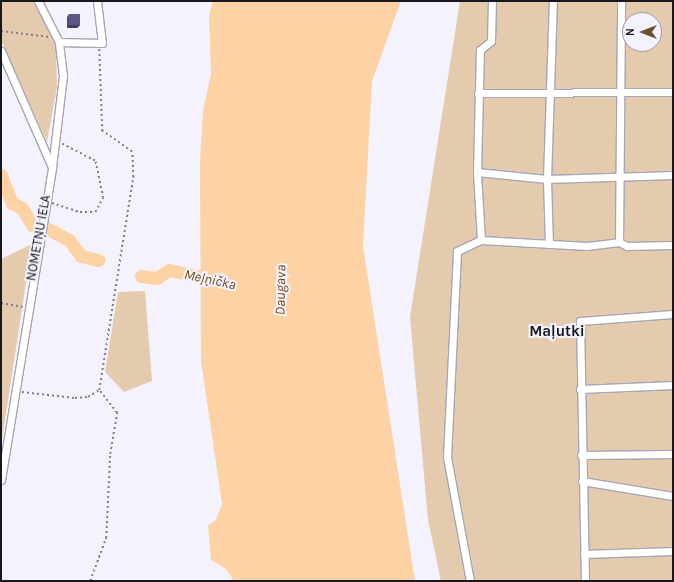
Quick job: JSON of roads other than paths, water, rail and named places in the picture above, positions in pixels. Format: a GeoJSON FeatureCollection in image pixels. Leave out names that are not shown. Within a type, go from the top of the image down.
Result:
{"type":"FeatureCollection","features":[{"type":"Feature","properties":{"kind":"street","name":"NOMETŅU IELA"},"geometry":{"type":"LineString","coordinates":[[1,480],[44,200],[52,167],[56,141],[63,67],[58,40],[38,1]]}},
{"type":"Feature","properties":{"kind":"street"},"geometry":{"type":"LineString","coordinates":[[58,40],[98,45],[102,36],[97,1]]}},
{"type":"Feature","properties":{"kind":"street"},"geometry":{"type":"LineString","coordinates":[[481,240],[477,172],[478,92],[480,50],[491,41],[492,1]]}},
{"type":"Feature","properties":{"kind":"street"},"geometry":{"type":"LineString","coordinates":[[549,244],[547,179],[552,90],[554,1]]}},
{"type":"Feature","properties":{"kind":"street"},"geometry":{"type":"LineString","coordinates":[[619,242],[621,1]]}},
{"type":"Feature","properties":{"kind":"street"},"geometry":{"type":"LineString","coordinates":[[1,51],[52,167]]}},
{"type":"Feature","properties":{"kind":"street"},"geometry":{"type":"LineString","coordinates":[[478,92],[552,90],[673,92]]}},
{"type":"Feature","properties":{"kind":"street"},"geometry":{"type":"LineString","coordinates":[[477,172],[547,179],[619,175],[673,175]]}},
{"type":"Feature","properties":{"kind":"street"},"geometry":{"type":"LineString","coordinates":[[470,581],[447,457],[457,250],[481,240],[549,244],[619,242],[626,246],[673,245]]}},
{"type":"Feature","properties":{"kind":"street"},"geometry":{"type":"LineString","coordinates":[[585,581],[581,455],[580,321],[673,314]]}},
{"type":"Feature","properties":{"kind":"street"},"geometry":{"type":"LineString","coordinates":[[580,389],[673,385]]}},
{"type":"Feature","properties":{"kind":"street"},"geometry":{"type":"LineString","coordinates":[[581,455],[673,454]]}},
{"type":"Feature","properties":{"kind":"street"},"geometry":{"type":"LineString","coordinates":[[582,481],[673,496]]}},
{"type":"Feature","properties":{"kind":"street"},"geometry":{"type":"LineString","coordinates":[[584,554],[673,551]]}},
{"type":"Feature","properties":{"kind":"water","name":"Daugava"},"geometry":{"type":"Polygon","coordinates":[[[213,1],[401,1],[372,81],[363,246],[415,581],[234,581],[226,569],[211,560],[208,525],[216,520],[222,504],[201,361],[200,161],[203,111],[211,74],[209,14],[213,1]]]}},
{"type":"Feature","properties":{"kind":"waterway","name":"Meļņička"},"geometry":{"type":"LineString","coordinates":[[1,175],[12,203],[22,208],[32,225]]}},
{"type":"Feature","properties":{"kind":"waterway","name":"Meļņička"},"geometry":{"type":"LineString","coordinates":[[48,229],[69,240],[81,256],[99,260]]}},
{"type":"Feature","properties":{"kind":"waterway","name":"Meļņička"},"geometry":{"type":"LineString","coordinates":[[141,276],[157,278],[169,270],[217,280]]}},
{"type":"Feature","properties":{"kind":"district","name":"Maļutki"},"geometry":{"type":"Point","coordinates":[557,332]}}]}
